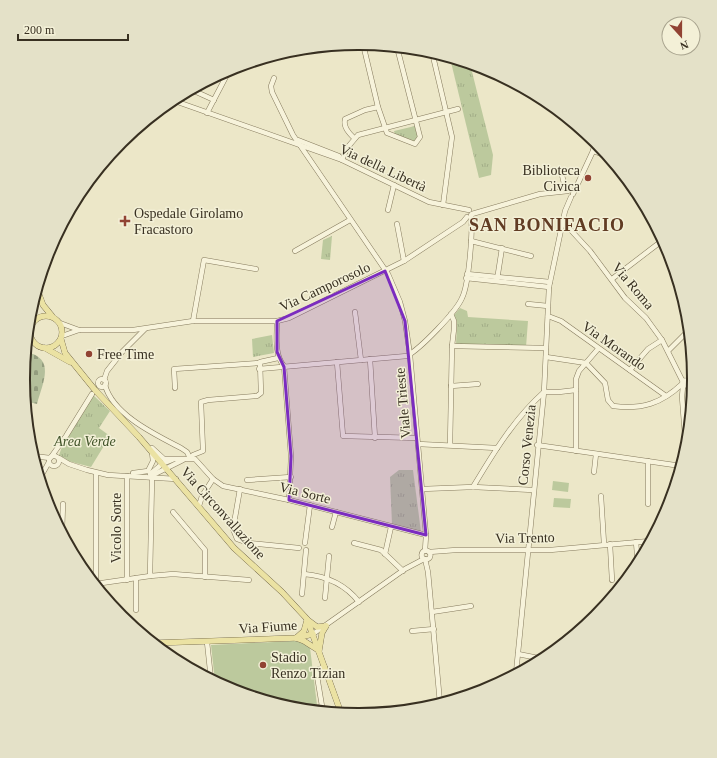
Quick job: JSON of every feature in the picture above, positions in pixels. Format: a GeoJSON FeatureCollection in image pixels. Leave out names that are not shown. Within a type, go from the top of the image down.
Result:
{"type":"FeatureCollection","features":[{"type":"Feature","properties":{"kind":"main road"},"geometry":{"type":"LineString","coordinates":[[33,340],[42,347],[53,346],[61,338],[63,329],[60,323],[47,313],[40,297]]}},
{"type":"Feature","properties":{"kind":"main road"},"geometry":{"type":"LineString","coordinates":[[35,321],[42,316],[52,316]]}},
{"type":"Feature","properties":{"kind":"main road","name":"Via Circonvallazione"},"geometry":{"type":"LineString","coordinates":[[61,338],[62,348],[73,364],[176,479],[234,548],[282,592],[307,619],[326,667],[339,707]]}},
{"type":"Feature","properties":{"kind":"main road","name":"Via Circonvallazione"},"geometry":{"type":"LineString","coordinates":[[42,347],[54,352],[73,364]]}},
{"type":"Feature","properties":{"kind":"main road"},"geometry":{"type":"LineString","coordinates":[[307,619],[317,627],[326,626]]}},
{"type":"Feature","properties":{"kind":"main road"},"geometry":{"type":"LineString","coordinates":[[307,619],[306,626],[296,638],[304,641],[319,651],[322,633],[326,626]]}},
{"type":"Feature","properties":{"kind":"main road","name":"Via Fiume"},"geometry":{"type":"LineString","coordinates":[[164,643],[285,637],[296,638],[313,634]]}},
{"type":"Feature","properties":{"kind":"street"},"geometry":{"type":"LineString","coordinates":[[364,50],[378,107],[385,127],[389,135],[411,144],[418,142],[420,137],[398,53]]}},
{"type":"Feature","properties":{"kind":"street"},"geometry":{"type":"LineString","coordinates":[[434,60],[452,137],[443,205]]}},
{"type":"Feature","properties":{"kind":"street","name":"Viale Trieste"},"geometry":{"type":"LineString","coordinates":[[274,78],[271,86],[274,98],[293,135],[386,271],[404,312],[410,355],[426,536],[426,556],[440,697]]}},
{"type":"Feature","properties":{"kind":"street"},"geometry":{"type":"LineString","coordinates":[[207,113],[225,79]]}},
{"type":"Feature","properties":{"kind":"street"},"geometry":{"type":"LineString","coordinates":[[198,93],[214,100]]}},
{"type":"Feature","properties":{"kind":"street","name":"Via della Libertà"},"geometry":{"type":"LineString","coordinates":[[181,103],[342,159],[429,202],[457,208],[470,214]]}},
{"type":"Feature","properties":{"kind":"street"},"geometry":{"type":"LineString","coordinates":[[354,138],[346,129],[344,124],[345,119],[365,110],[378,107]]}},
{"type":"Feature","properties":{"kind":"street"},"geometry":{"type":"LineString","coordinates":[[313,164],[312,148],[342,159],[354,138],[358,135],[458,109]]}},
{"type":"Feature","properties":{"kind":"street"},"geometry":{"type":"LineString","coordinates":[[562,175],[569,193],[578,183],[593,151]]}},
{"type":"Feature","properties":{"kind":"street"},"geometry":{"type":"LineString","coordinates":[[313,156],[319,152]]}},
{"type":"Feature","properties":{"kind":"street"},"geometry":{"type":"LineString","coordinates":[[388,210],[394,185]]}},
{"type":"Feature","properties":{"kind":"street","name":"Via Camporosolo"},"geometry":{"type":"LineString","coordinates":[[60,323],[79,330],[145,329],[194,321],[277,321],[289,318],[404,262],[463,222],[470,214],[530,196],[557,192],[569,193]]}},
{"type":"Feature","properties":{"kind":"street","name":"Corso Venezia"},"geometry":{"type":"LineString","coordinates":[[517,667],[537,445],[544,392],[549,285],[569,193]]}},
{"type":"Feature","properties":{"kind":"street"},"geometry":{"type":"LineString","coordinates":[[259,369],[410,355],[417,350],[451,314],[463,297],[471,241],[472,222],[470,214]]}},
{"type":"Feature","properties":{"kind":"street","name":"Via Roma"},"geometry":{"type":"LineString","coordinates":[[564,219],[567,226],[590,251],[625,298],[646,318],[668,350],[684,383]]}},
{"type":"Feature","properties":{"kind":"street"},"geometry":{"type":"LineString","coordinates":[[295,250],[350,220]]}},
{"type":"Feature","properties":{"kind":"street"},"geometry":{"type":"LineString","coordinates":[[398,224],[404,262]]}},
{"type":"Feature","properties":{"kind":"street"},"geometry":{"type":"LineString","coordinates":[[471,241],[531,256]]}},
{"type":"Feature","properties":{"kind":"street"},"geometry":{"type":"LineString","coordinates":[[612,279],[658,244]]}},
{"type":"Feature","properties":{"kind":"street"},"geometry":{"type":"LineString","coordinates":[[497,279],[502,248]]}},
{"type":"Feature","properties":{"kind":"street"},"geometry":{"type":"LineString","coordinates":[[194,321],[204,260],[256,269]]}},
{"type":"Feature","properties":{"kind":"street"},"geometry":{"type":"LineString","coordinates":[[466,276],[549,285]]}},
{"type":"Feature","properties":{"kind":"street"},"geometry":{"type":"LineString","coordinates":[[528,304],[548,306]]}},
{"type":"Feature","properties":{"kind":"street"},"geometry":{"type":"LineString","coordinates":[[355,312],[362,360]]}},
{"type":"Feature","properties":{"kind":"street"},"geometry":{"type":"LineString","coordinates":[[450,446],[454,321],[451,314]]}},
{"type":"Feature","properties":{"kind":"street","name":"Via Morando"},"geometry":{"type":"LineString","coordinates":[[548,316],[561,322],[666,396]]}},
{"type":"Feature","properties":{"kind":"street"},"geometry":{"type":"LineString","coordinates":[[277,321],[278,358],[284,366],[291,477],[289,500]]}},
{"type":"Feature","properties":{"kind":"street","name":"Via Sorte"},"geometry":{"type":"LineString","coordinates":[[145,329],[122,352],[108,371],[105,382],[109,394],[133,420],[187,452],[189,458],[198,462],[213,479],[223,486],[310,505],[426,536]]}},
{"type":"Feature","properties":{"kind":"street","name":"Via Camporosolo"},"geometry":{"type":"LineString","coordinates":[[61,338],[79,330]]}},
{"type":"Feature","properties":{"kind":"street"},"geometry":{"type":"LineString","coordinates":[[668,350],[684,335]]}},
{"type":"Feature","properties":{"kind":"street"},"geometry":{"type":"LineString","coordinates":[[630,370],[648,349],[662,340]]}},
{"type":"Feature","properties":{"kind":"street"},"geometry":{"type":"LineString","coordinates":[[452,346],[546,348]]}},
{"type":"Feature","properties":{"kind":"street"},"geometry":{"type":"LineString","coordinates":[[576,451],[576,379],[579,371],[598,349]]}},
{"type":"Feature","properties":{"kind":"street"},"geometry":{"type":"LineString","coordinates":[[546,357],[563,358],[586,363],[605,382],[608,400],[613,406],[653,404],[672,393],[687,381]]}},
{"type":"Feature","properties":{"kind":"street"},"geometry":{"type":"LineString","coordinates":[[175,388],[174,369],[259,363],[261,361],[278,358]]}},
{"type":"Feature","properties":{"kind":"street"},"geometry":{"type":"LineString","coordinates":[[370,359],[375,438]]}},
{"type":"Feature","properties":{"kind":"street"},"geometry":{"type":"LineString","coordinates":[[573,360],[579,371]]}},
{"type":"Feature","properties":{"kind":"street"},"geometry":{"type":"LineString","coordinates":[[338,362],[343,436],[417,438]]}},
{"type":"Feature","properties":{"kind":"street"},"geometry":{"type":"LineString","coordinates":[[150,576],[151,472],[203,452],[201,402],[208,400],[257,396],[260,393],[259,363]]}},
{"type":"Feature","properties":{"kind":"street"},"geometry":{"type":"LineString","coordinates":[[684,383],[682,394],[685,412]]}},
{"type":"Feature","properties":{"kind":"street"},"geometry":{"type":"LineString","coordinates":[[451,386],[478,384]]}},
{"type":"Feature","properties":{"kind":"street"},"geometry":{"type":"LineString","coordinates":[[474,487],[496,448],[525,408],[544,392],[576,390]]}},
{"type":"Feature","properties":{"kind":"street"},"geometry":{"type":"LineString","coordinates":[[672,393],[682,394]]}},
{"type":"Feature","properties":{"kind":"street"},"geometry":{"type":"LineString","coordinates":[[43,472],[52,461],[92,394]]}},
{"type":"Feature","properties":{"kind":"street"},"geometry":{"type":"LineString","coordinates":[[418,444],[496,448]]}},
{"type":"Feature","properties":{"kind":"street"},"geometry":{"type":"LineString","coordinates":[[146,445],[164,459],[189,458]]}},
{"type":"Feature","properties":{"kind":"street"},"geometry":{"type":"LineString","coordinates":[[537,445],[676,465]]}},
{"type":"Feature","properties":{"kind":"street"},"geometry":{"type":"LineString","coordinates":[[58,458],[59,447]]}},
{"type":"Feature","properties":{"kind":"street"},"geometry":{"type":"LineString","coordinates":[[127,476],[130,473],[148,471],[153,461],[151,452]]}},
{"type":"Feature","properties":{"kind":"street"},"geometry":{"type":"LineString","coordinates":[[594,472],[596,454]]}},
{"type":"Feature","properties":{"kind":"street"},"geometry":{"type":"LineString","coordinates":[[39,457],[69,464],[96,473],[176,479]]}},
{"type":"Feature","properties":{"kind":"street"},"geometry":{"type":"LineString","coordinates":[[52,461],[58,458]]}},
{"type":"Feature","properties":{"kind":"street"},"geometry":{"type":"LineString","coordinates":[[52,461],[58,458]]}},
{"type":"Feature","properties":{"kind":"street"},"geometry":{"type":"LineString","coordinates":[[58,458],[69,464]]}},
{"type":"Feature","properties":{"kind":"street"},"geometry":{"type":"LineString","coordinates":[[164,466],[176,458]]}},
{"type":"Feature","properties":{"kind":"street"},"geometry":{"type":"LineString","coordinates":[[648,461],[648,504]]}},
{"type":"Feature","properties":{"kind":"street"},"geometry":{"type":"LineString","coordinates":[[95,575],[96,473]]}},
{"type":"Feature","properties":{"kind":"street","name":"Vicolo Sorte"},"geometry":{"type":"LineString","coordinates":[[127,476],[127,580]]}},
{"type":"Feature","properties":{"kind":"street"},"geometry":{"type":"LineString","coordinates":[[247,480],[291,477]]}},
{"type":"Feature","properties":{"kind":"street"},"geometry":{"type":"LineString","coordinates":[[199,506],[202,496],[213,479]]}},
{"type":"Feature","properties":{"kind":"street"},"geometry":{"type":"LineString","coordinates":[[422,489],[474,487],[533,490]]}},
{"type":"Feature","properties":{"kind":"street"},"geometry":{"type":"LineString","coordinates":[[240,489],[233,529],[237,540],[248,543],[299,548]]}},
{"type":"Feature","properties":{"kind":"street"},"geometry":{"type":"LineString","coordinates":[[601,496],[604,544]]}},
{"type":"Feature","properties":{"kind":"street"},"geometry":{"type":"LineString","coordinates":[[62,521],[63,504]]}},
{"type":"Feature","properties":{"kind":"street"},"geometry":{"type":"LineString","coordinates":[[305,543],[310,505]]}},
{"type":"Feature","properties":{"kind":"street"},"geometry":{"type":"LineString","coordinates":[[173,512],[205,550],[205,576]]}},
{"type":"Feature","properties":{"kind":"street"},"geometry":{"type":"LineString","coordinates":[[332,527],[336,512]]}},
{"type":"Feature","properties":{"kind":"street"},"geometry":{"type":"LineString","coordinates":[[385,554],[391,527]]}},
{"type":"Feature","properties":{"kind":"street","name":"Viale Trieste"},"geometry":{"type":"LineString","coordinates":[[426,536],[429,545],[426,556]]}},
{"type":"Feature","properties":{"kind":"street","name":"Via Trento"},"geometry":{"type":"LineString","coordinates":[[426,556],[441,550],[550,550],[644,541]]}},
{"type":"Feature","properties":{"kind":"street"},"geometry":{"type":"LineString","coordinates":[[636,542],[637,553]]}},
{"type":"Feature","properties":{"kind":"street"},"geometry":{"type":"LineString","coordinates":[[354,543],[381,550],[403,571]]}},
{"type":"Feature","properties":{"kind":"street"},"geometry":{"type":"LineString","coordinates":[[610,544],[612,580]]}},
{"type":"Feature","properties":{"kind":"street"},"geometry":{"type":"LineString","coordinates":[[429,545],[441,550]]}},
{"type":"Feature","properties":{"kind":"street"},"geometry":{"type":"LineString","coordinates":[[302,594],[306,550]]}},
{"type":"Feature","properties":{"kind":"street","name":"Via Trento"},"geometry":{"type":"LineString","coordinates":[[426,556],[447,550]]}},
{"type":"Feature","properties":{"kind":"street"},"geometry":{"type":"LineString","coordinates":[[324,598],[329,556]]}},
{"type":"Feature","properties":{"kind":"street"},"geometry":{"type":"LineString","coordinates":[[412,566],[426,556]]}},
{"type":"Feature","properties":{"kind":"street","name":"Via Fiume"},"geometry":{"type":"LineString","coordinates":[[313,634],[426,556]]}},
{"type":"Feature","properties":{"kind":"street"},"geometry":{"type":"LineString","coordinates":[[101,583],[173,574],[249,580]]}},
{"type":"Feature","properties":{"kind":"street"},"geometry":{"type":"LineString","coordinates":[[304,574],[327,578],[352,594],[359,602]]}},
{"type":"Feature","properties":{"kind":"street"},"geometry":{"type":"LineString","coordinates":[[136,578],[136,610]]}},
{"type":"Feature","properties":{"kind":"street"},"geometry":{"type":"LineString","coordinates":[[432,612],[471,606]]}},
{"type":"Feature","properties":{"kind":"street"},"geometry":{"type":"LineString","coordinates":[[412,631],[434,629]]}},
{"type":"Feature","properties":{"kind":"street"},"geometry":{"type":"LineString","coordinates":[[207,642],[210,672]]}},
{"type":"Feature","properties":{"kind":"street"},"geometry":{"type":"LineString","coordinates":[[518,654],[533,657]]}},
{"type":"Feature","properties":{"kind":"street"},"geometry":{"type":"LineString","coordinates":[[322,706],[316,670],[326,667]]}},
{"type":"Feature","properties":{"kind":"highlighted area"},"geometry":{"type":"Polygon","coordinates":[[[385,271],[405,321],[426,535],[289,500],[291,456],[284,367],[277,352],[277,321],[385,271]]]}},
{"type":"Feature","properties":{"kind":"green space"},"geometry":{"type":"Polygon","coordinates":[[[452,64],[472,71],[493,155],[491,175],[479,178],[452,64]]]}},
{"type":"Feature","properties":{"kind":"green space"},"geometry":{"type":"Polygon","coordinates":[[[415,126],[418,138],[414,143],[395,135],[394,131],[415,126]]]}},
{"type":"Feature","properties":{"kind":"green space"},"geometry":{"type":"Polygon","coordinates":[[[332,236],[330,260],[321,259],[323,240],[332,236]]]}},
{"type":"Feature","properties":{"kind":"green space"},"geometry":{"type":"Polygon","coordinates":[[[460,308],[467,311],[468,317],[528,321],[526,347],[456,345],[457,322],[454,315],[460,308]]]}},
{"type":"Feature","properties":{"kind":"green space"},"geometry":{"type":"Polygon","coordinates":[[[272,335],[274,353],[253,357],[252,339],[272,335]]]}},
{"type":"Feature","properties":{"kind":"green space"},"geometry":{"type":"Polygon","coordinates":[[[31,354],[41,360],[44,365],[45,372],[37,404],[31,403],[30,379],[31,354]]]}},
{"type":"Feature","properties":{"kind":"green space","name":"Area Verde"},"geometry":{"type":"Polygon","coordinates":[[[92,394],[110,411],[99,428],[110,436],[91,467],[68,461],[59,455],[66,436],[92,394]]]}},
{"type":"Feature","properties":{"kind":"green space"},"geometry":{"type":"Polygon","coordinates":[[[399,470],[413,470],[421,532],[392,524],[390,477],[399,470]]]}},
{"type":"Feature","properties":{"kind":"green space"},"geometry":{"type":"Polygon","coordinates":[[[553,481],[569,483],[568,492],[552,490],[553,481]]]}},
{"type":"Feature","properties":{"kind":"green space"},"geometry":{"type":"Polygon","coordinates":[[[554,498],[571,499],[570,508],[553,507],[554,498]]]}},
{"type":"Feature","properties":{"kind":"green space","name":"Stadio Renzo Tizian"},"geometry":{"type":"Polygon","coordinates":[[[294,641],[301,642],[310,648],[317,705],[273,696],[253,690],[214,675],[211,645],[294,641]]]}},
{"type":"Feature","properties":{"kind":"place","name":"Biblioteca Civica"},"geometry":{"type":"Point","coordinates":[588,178]}},
{"type":"Feature","properties":{"kind":"place","name":"Ospedale Girolamo Fracastoro"},"geometry":{"type":"Point","coordinates":[125,221]}},
{"type":"Feature","properties":{"kind":"place","name":"Free Time"},"geometry":{"type":"Point","coordinates":[89,354]}},
{"type":"Feature","properties":{"kind":"place","name":"Stadio Renzo Tizian"},"geometry":{"type":"Point","coordinates":[263,665]}},
{"type":"Feature","properties":{"kind":"district","name":"SAN BONIFACIO"},"geometry":{"type":"Point","coordinates":[547,225]}}]}
